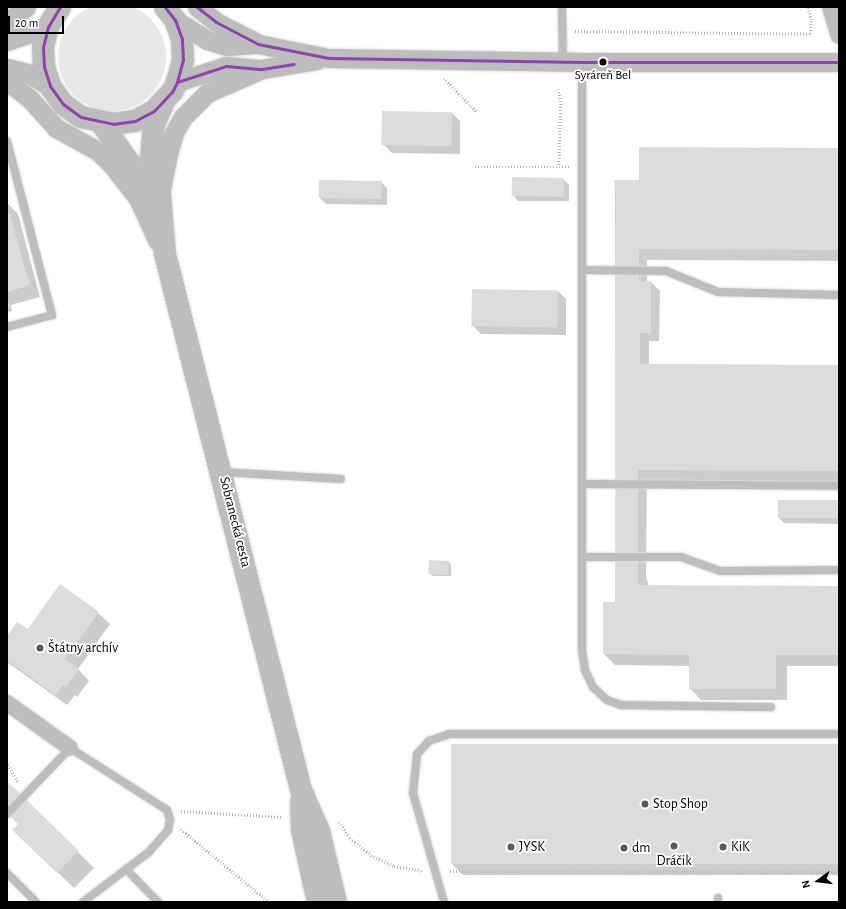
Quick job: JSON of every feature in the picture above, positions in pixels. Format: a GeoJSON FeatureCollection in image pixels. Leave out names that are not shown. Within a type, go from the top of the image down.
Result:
{"type":"FeatureCollection","features":[{"type":"Feature","properties":{"kind":"main road"},"geometry":{"type":"LineString","coordinates":[[60,7],[48,27],[43,57],[50,86],[72,111],[102,124],[135,121],[162,104]]}},
{"type":"Feature","properties":{"kind":"main road"},"geometry":{"type":"LineString","coordinates":[[151,199],[151,158],[154,124],[162,104],[177,82],[183,49],[170,14]]}},
{"type":"Feature","properties":{"kind":"main road"},"geometry":{"type":"LineString","coordinates":[[102,124],[129,162],[151,199]]}},
{"type":"Feature","properties":{"kind":"main road","name":"Sobranecká cesta"},"geometry":{"type":"LineString","coordinates":[[151,199],[222,472],[301,790],[319,831],[336,902]]}},
{"type":"Feature","properties":{"kind":"main road","name":"Sobranecká cesta"},"geometry":{"type":"LineString","coordinates":[[301,790],[302,830],[318,902]]}},
{"type":"Feature","properties":{"kind":"street"},"geometry":{"type":"LineString","coordinates":[[7,22],[26,7]]}},
{"type":"Feature","properties":{"kind":"street"},"geometry":{"type":"LineString","coordinates":[[197,7],[216,22],[258,44]]}},
{"type":"Feature","properties":{"kind":"street"},"geometry":{"type":"LineString","coordinates":[[830,7],[839,36]]}},
{"type":"Feature","properties":{"kind":"street"},"geometry":{"type":"LineString","coordinates":[[170,14],[207,40],[227,46],[258,44],[329,58],[563,62],[839,62]]}},
{"type":"Feature","properties":{"kind":"street"},"geometry":{"type":"LineString","coordinates":[[7,41],[48,27]]}},
{"type":"Feature","properties":{"kind":"street"},"geometry":{"type":"LineString","coordinates":[[177,82],[226,66],[262,69],[329,58]]}},
{"type":"Feature","properties":{"kind":"street"},"geometry":{"type":"LineString","coordinates":[[7,68],[27,72],[50,86]]}},
{"type":"Feature","properties":{"kind":"street"},"geometry":{"type":"LineString","coordinates":[[7,81],[30,98],[56,128],[98,151],[151,199],[184,116],[207,93],[262,69]]}},
{"type":"Feature","properties":{"kind":"street"},"geometry":{"type":"LineString","coordinates":[[7,703],[70,748]]}},
{"type":"Feature","properties":{"kind":"lane"},"geometry":{"type":"LineString","coordinates":[[562,7],[563,62]]}},
{"type":"Feature","properties":{"kind":"lane"},"geometry":{"type":"LineString","coordinates":[[582,62],[582,651],[585,670],[593,687],[606,700],[621,705],[771,707]]}},
{"type":"Feature","properties":{"kind":"lane"},"geometry":{"type":"LineString","coordinates":[[7,141],[52,315],[7,327]]}},
{"type":"Feature","properties":{"kind":"lane"},"geometry":{"type":"LineString","coordinates":[[582,270],[666,271],[718,292],[839,295]]}},
{"type":"Feature","properties":{"kind":"lane"},"geometry":{"type":"LineString","coordinates":[[222,472],[341,479]]}},
{"type":"Feature","properties":{"kind":"lane"},"geometry":{"type":"LineString","coordinates":[[582,484],[839,486]]}},
{"type":"Feature","properties":{"kind":"lane"},"geometry":{"type":"LineString","coordinates":[[582,557],[681,558],[720,571],[839,570]]}},
{"type":"Feature","properties":{"kind":"lane"},"geometry":{"type":"LineString","coordinates":[[441,902],[413,793],[417,754],[429,741],[449,734],[839,734]]}},
{"type":"Feature","properties":{"kind":"lane"},"geometry":{"type":"LineString","coordinates":[[7,814],[70,748],[167,810],[170,820],[168,830],[149,852],[83,902]]}},
{"type":"Feature","properties":{"kind":"lane"},"geometry":{"type":"LineString","coordinates":[[126,869],[158,902]]}},
{"type":"Feature","properties":{"kind":"lane"},"geometry":{"type":"LineString","coordinates":[[7,873],[36,902]]}},
{"type":"Feature","properties":{"kind":"path"},"geometry":{"type":"LineString","coordinates":[[562,30],[810,34],[811,20],[808,7]]}},
{"type":"Feature","properties":{"kind":"path"},"geometry":{"type":"LineString","coordinates":[[444,78],[476,111]]}},
{"type":"Feature","properties":{"kind":"path"},"geometry":{"type":"LineString","coordinates":[[558,89],[561,101],[559,167]]}},
{"type":"Feature","properties":{"kind":"path"},"geometry":{"type":"LineString","coordinates":[[475,167],[582,167]]}},
{"type":"Feature","properties":{"kind":"path"},"geometry":{"type":"LineString","coordinates":[[7,762],[26,794]]}},
{"type":"Feature","properties":{"kind":"path"},"geometry":{"type":"LineString","coordinates":[[167,810],[283,817]]}},
{"type":"Feature","properties":{"kind":"path"},"geometry":{"type":"LineString","coordinates":[[170,820],[269,902]]}},
{"type":"Feature","properties":{"kind":"path"},"geometry":{"type":"LineString","coordinates":[[338,821],[350,838],[371,855],[394,866],[423,871]]}},
{"type":"Feature","properties":{"kind":"path"},"geometry":{"type":"LineString","coordinates":[[445,871],[839,872]]}},
{"type":"Feature","properties":{"kind":"shaded area"},"geometry":{"type":"Polygon","coordinates":[[[112,3],[133,7],[150,19],[162,36],[166,57],[162,78],[150,95],[133,107],[112,111],[91,107],[74,95],[62,78],[58,57],[62,36],[74,19],[91,7],[112,3]]]}},
{"type":"Feature","properties":{"kind":"building"},"geometry":{"type":"Polygon","coordinates":[[[382,111],[452,112],[451,146],[381,145],[382,111]]]}},
{"type":"Feature","properties":{"kind":"building"},"geometry":{"type":"Polygon","coordinates":[[[639,147],[839,148],[839,250],[639,249],[639,281],[651,281],[651,333],[640,333],[640,364],[839,365],[839,471],[638,470],[638,585],[839,586],[839,655],[776,655],[776,689],[689,689],[689,655],[603,654],[603,602],[615,602],[616,197],[614,180],[639,180],[639,147]]]}},
{"type":"Feature","properties":{"kind":"building"},"geometry":{"type":"Polygon","coordinates":[[[512,177],[564,178],[564,197],[512,196],[512,177]]]}},
{"type":"Feature","properties":{"kind":"building"},"geometry":{"type":"Polygon","coordinates":[[[319,180],[382,181],[382,199],[319,198],[319,180]]]}},
{"type":"Feature","properties":{"kind":"building"},"geometry":{"type":"Polygon","coordinates":[[[7,205],[30,285],[7,292],[7,205]]]}},
{"type":"Feature","properties":{"kind":"building"},"geometry":{"type":"Polygon","coordinates":[[[472,289],[558,291],[557,327],[471,326],[472,289]]]}},
{"type":"Feature","properties":{"kind":"building"},"geometry":{"type":"Polygon","coordinates":[[[7,297],[11,308],[7,309],[7,297]]]}},
{"type":"Feature","properties":{"kind":"building"},"geometry":{"type":"Polygon","coordinates":[[[778,500],[839,500],[839,518],[778,518],[778,500]]]}},
{"type":"Feature","properties":{"kind":"building"},"geometry":{"type":"Polygon","coordinates":[[[429,560],[449,561],[448,575],[428,574],[429,560]]]}},
{"type":"Feature","properties":{"kind":"building","name":"Štátny archív"},"geometry":{"type":"Polygon","coordinates":[[[60,584],[99,612],[65,659],[79,669],[66,687],[63,685],[55,695],[7,660],[7,636],[17,622],[28,629],[60,584]]]}},
{"type":"Feature","properties":{"kind":"building","name":"Stop Shop"},"geometry":{"type":"Polygon","coordinates":[[[451,744],[839,744],[839,864],[451,864],[451,744]]]}},
{"type":"Feature","properties":{"kind":"building"},"geometry":{"type":"Polygon","coordinates":[[[7,781],[79,851],[57,873],[12,830],[18,824],[7,813],[7,781]]]}},
{"type":"Feature","properties":{"kind":"transit line"},"geometry":{"type":"LineString","coordinates":[[60,7],[48,27],[43,47],[44,67],[50,86],[63,104],[81,117],[113,124],[135,121],[154,111],[172,92],[177,82],[183,60],[182,39],[175,20],[165,7]]}},
{"type":"Feature","properties":{"kind":"transit line"},"geometry":{"type":"LineString","coordinates":[[197,7],[216,22],[258,44],[329,58],[582,62],[839,62]]}},
{"type":"Feature","properties":{"kind":"transit line"},"geometry":{"type":"LineString","coordinates":[[177,82],[226,66],[262,69],[294,64]]}},
{"type":"Feature","properties":{"kind":"place","name":"Syráreň Bel"},"geometry":{"type":"Point","coordinates":[603,62]}},
{"type":"Feature","properties":{"kind":"place","name":"Štátny archív"},"geometry":{"type":"Point","coordinates":[40,648]}},
{"type":"Feature","properties":{"kind":"place","name":"Stop Shop"},"geometry":{"type":"Point","coordinates":[645,804]}},
{"type":"Feature","properties":{"kind":"place","name":"Dráčik"},"geometry":{"type":"Point","coordinates":[674,846]}},
{"type":"Feature","properties":{"kind":"place","name":"JYSK"},"geometry":{"type":"Point","coordinates":[511,847]}},
{"type":"Feature","properties":{"kind":"place","name":"KiK"},"geometry":{"type":"Point","coordinates":[723,847]}},
{"type":"Feature","properties":{"kind":"place","name":"dm"},"geometry":{"type":"Point","coordinates":[624,848]}}]}
